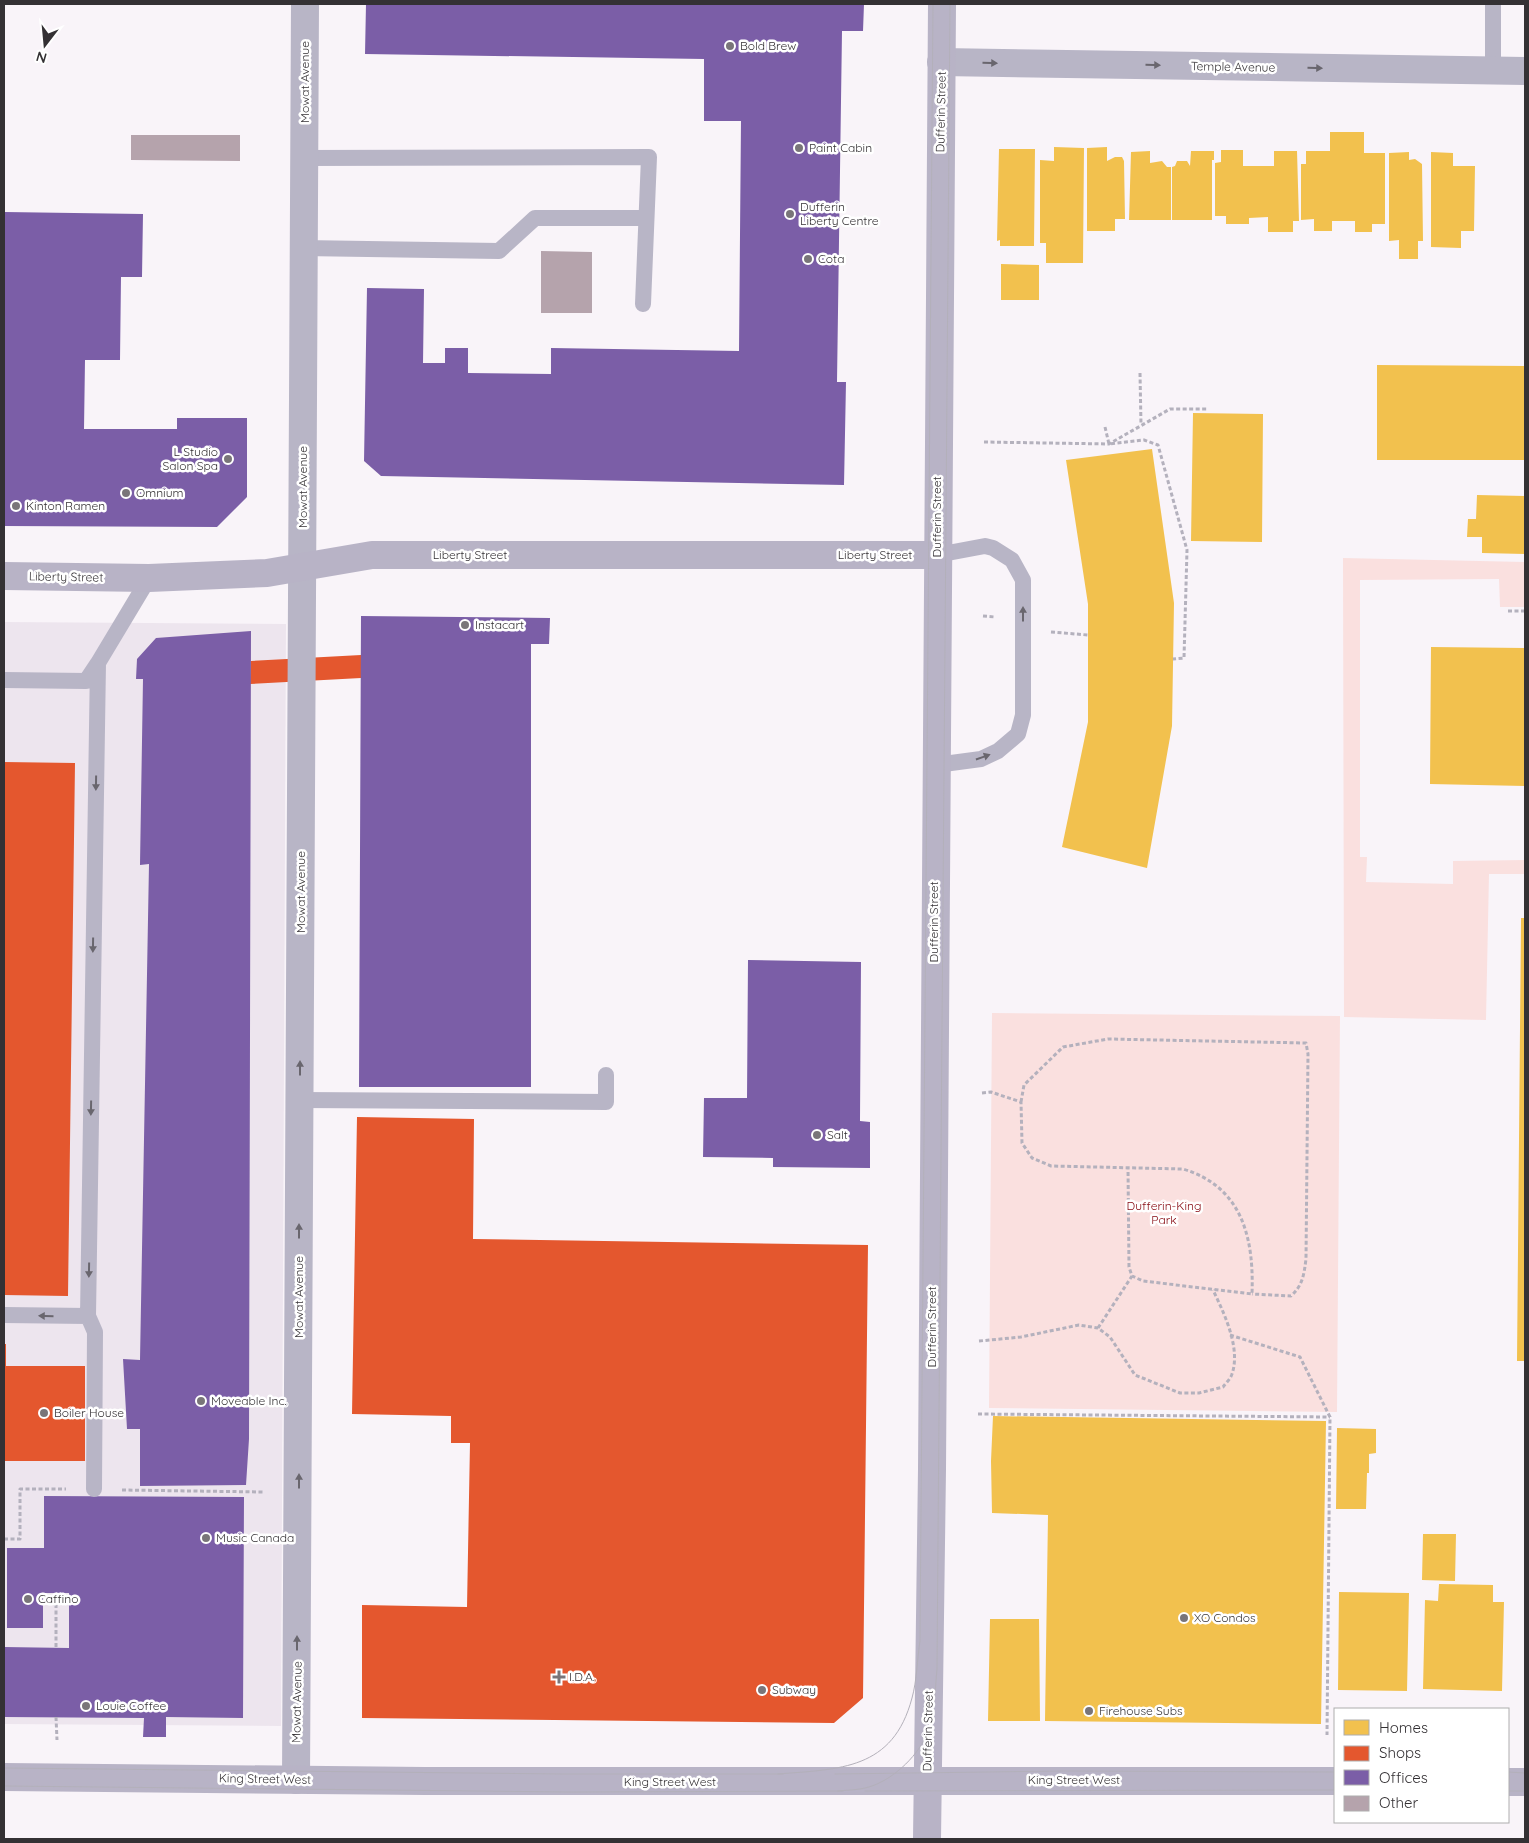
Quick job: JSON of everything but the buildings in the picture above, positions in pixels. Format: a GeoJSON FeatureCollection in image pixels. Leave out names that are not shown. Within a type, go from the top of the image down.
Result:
{"type":"FeatureCollection","features":[{"type":"Feature","properties":{"kind":"main road","name":"Dufferin Street"},"geometry":{"type":"LineString","coordinates":[[927,1839],[932,1469],[942,4]]}},
{"type":"Feature","properties":{"kind":"main road","name":"Liberty Street"},"geometry":{"type":"LineString","coordinates":[[4,576],[149,578],[267,573],[372,555],[937,555]]}},
{"type":"Feature","properties":{"kind":"main road","name":"King Street West"},"geometry":{"type":"LineString","coordinates":[[4,1777],[296,1780],[1334,1781]]}},
{"type":"Feature","properties":{"kind":"main road"},"geometry":{"type":"LineString","coordinates":[[1509,1782],[1525,1782]]}},
{"type":"Feature","properties":{"kind":"street","name":"Mowat Avenue"},"geometry":{"type":"LineString","coordinates":[[296,1780],[303,567],[302,248],[305,4]]}},
{"type":"Feature","properties":{"kind":"street","name":"Temple Avenue"},"geometry":{"type":"LineString","coordinates":[[941,62],[1525,71]]}},
{"type":"Feature","properties":{"kind":"lane"},"geometry":{"type":"LineString","coordinates":[[1493,4],[1493,71]]}},
{"type":"Feature","properties":{"kind":"lane"},"geometry":{"type":"LineString","coordinates":[[304,158],[649,157],[643,304]]}},
{"type":"Feature","properties":{"kind":"lane"},"geometry":{"type":"LineString","coordinates":[[302,248],[499,251],[535,218],[646,218]]}},
{"type":"Feature","properties":{"kind":"lane"},"geometry":{"type":"LineString","coordinates":[[936,765],[981,759],[998,751],[1018,734],[1023,715],[1024,580],[1012,560],[993,548],[985,546],[937,555]]}},
{"type":"Feature","properties":{"kind":"lane"},"geometry":{"type":"LineString","coordinates":[[4,680],[86,681],[149,578]]}},
{"type":"Feature","properties":{"kind":"lane"},"geometry":{"type":"LineString","coordinates":[[94,1490],[95,1332],[88,1316],[98,663]]}},
{"type":"Feature","properties":{"kind":"lane"},"geometry":{"type":"LineString","coordinates":[[300,1100],[606,1102],[606,1076]]}},
{"type":"Feature","properties":{"kind":"lane"},"geometry":{"type":"LineString","coordinates":[[4,1315],[88,1316]]}},
{"type":"Feature","properties":{"kind":"path"},"geometry":{"type":"LineString","coordinates":[[1140,373],[1141,425]]}},
{"type":"Feature","properties":{"kind":"path"},"geometry":{"type":"LineString","coordinates":[[1109,444],[1170,409],[1206,409]]}},
{"type":"Feature","properties":{"kind":"path"},"geometry":{"type":"LineString","coordinates":[[1105,427],[1109,444]]}},
{"type":"Feature","properties":{"kind":"path"},"geometry":{"type":"LineString","coordinates":[[984,442],[1109,444],[1144,440],[1158,445],[1187,550],[1184,658],[1173,659]]}},
{"type":"Feature","properties":{"kind":"path"},"geometry":{"type":"LineString","coordinates":[[1508,611],[1525,611]]}},
{"type":"Feature","properties":{"kind":"path"},"geometry":{"type":"LineString","coordinates":[[1048,632],[1088,635]]}},
{"type":"Feature","properties":{"kind":"path"},"geometry":{"type":"LineString","coordinates":[[1128,1168],[1129,1268],[1132,1276],[1143,1281],[1252,1294],[1291,1296],[1300,1288],[1304,1278],[1306,1259],[1308,1054],[1306,1043],[1108,1039],[1080,1042],[1063,1047],[1024,1085],[1021,1102],[1022,1143],[1032,1158],[1051,1166],[1128,1168],[1190,1171],[1203,1175],[1228,1197],[1240,1214],[1248,1236],[1254,1261],[1252,1294]]}},
{"type":"Feature","properties":{"kind":"path"},"geometry":{"type":"LineString","coordinates":[[982,1093],[991,1092],[1021,1102]]}},
{"type":"Feature","properties":{"kind":"path"},"geometry":{"type":"LineString","coordinates":[[1098,1328],[1132,1276]]}},
{"type":"Feature","properties":{"kind":"path"},"geometry":{"type":"LineString","coordinates":[[980,1341],[1021,1337],[1079,1325],[1098,1328],[1110,1337],[1135,1374],[1180,1393],[1199,1393],[1223,1387],[1232,1375],[1230,1336],[1213,1289]]}},
{"type":"Feature","properties":{"kind":"path"},"geometry":{"type":"LineString","coordinates":[[1230,1336],[1300,1357],[1330,1417],[1327,1735]]}},
{"type":"Feature","properties":{"kind":"path"},"geometry":{"type":"LineString","coordinates":[[978,1414],[1330,1417]]}},
{"type":"Feature","properties":{"kind":"path"},"geometry":{"type":"LineString","coordinates":[[4,1539],[20,1539],[20,1489],[299,1492]]}},
{"type":"Feature","properties":{"kind":"path"},"geometry":{"type":"LineString","coordinates":[[56,1604],[56,1648]]}},
{"type":"Feature","properties":{"kind":"path"},"geometry":{"type":"LineString","coordinates":[[56,1717],[57,1740]]}},
{"type":"Feature","properties":{"kind":"shaded area"},"geometry":{"type":"Polygon","coordinates":[[[4,622],[286,624],[281,1726],[4,1724],[4,622]]]}},
{"type":"Feature","properties":{"kind":"green space"},"geometry":{"type":"Polygon","coordinates":[[[1343,558],[1525,562],[1525,607],[1500,607],[1499,579],[1360,580],[1360,857],[1367,857],[1366,882],[1453,884],[1453,861],[1525,860],[1525,874],[1489,874],[1486,1020],[1344,1017],[1343,558]]]}},
{"type":"Feature","properties":{"kind":"green space","name":"Dufferin-King Park"},"geometry":{"type":"Polygon","coordinates":[[[992,1013],[1340,1016],[1337,1412],[989,1408],[992,1013]]]}},
{"type":"Feature","properties":{"kind":"tram line"},"geometry":{"type":"LineString","coordinates":[[778,1774],[843,1767],[861,1761],[878,1752],[892,1740],[903,1722],[912,1698],[920,1641],[933,4]]}},
{"type":"Feature","properties":{"kind":"tram line"},"geometry":{"type":"LineString","coordinates":[[838,1791],[855,1790],[881,1782],[898,1771],[913,1756],[928,1731],[932,1716],[937,1669],[950,4]]}},
{"type":"Feature","properties":{"kind":"tram line"},"geometry":{"type":"LineString","coordinates":[[4,1768],[562,1774],[783,1774]]}},
{"type":"Feature","properties":{"kind":"tram line"},"geometry":{"type":"LineString","coordinates":[[835,1774],[1065,1771],[1334,1772]]}},
{"type":"Feature","properties":{"kind":"tram line"},"geometry":{"type":"LineString","coordinates":[[1509,1772],[1525,1773]]}},
{"type":"Feature","properties":{"kind":"tram line"},"geometry":{"type":"LineString","coordinates":[[4,1786],[571,1792],[843,1791]]}},
{"type":"Feature","properties":{"kind":"tram line"},"geometry":{"type":"LineString","coordinates":[[865,1791],[1334,1790]]}},
{"type":"Feature","properties":{"kind":"tram line"},"geometry":{"type":"LineString","coordinates":[[1509,1791],[1525,1791]]}},
{"type":"Feature","properties":{"kind":"place","name":"Bold Brew"},"geometry":{"type":"Point","coordinates":[730,46]}},
{"type":"Feature","properties":{"kind":"place","name":"Paint Cabin"},"geometry":{"type":"Point","coordinates":[799,148]}},
{"type":"Feature","properties":{"kind":"place","name":"Dufferin Liberty Centre"},"geometry":{"type":"Point","coordinates":[790,214]}},
{"type":"Feature","properties":{"kind":"place","name":"Cota"},"geometry":{"type":"Point","coordinates":[808,259]}},
{"type":"Feature","properties":{"kind":"place","name":"L Studio Salon Spa"},"geometry":{"type":"Point","coordinates":[228,459]}},
{"type":"Feature","properties":{"kind":"place","name":"Omnium"},"geometry":{"type":"Point","coordinates":[126,493]}},
{"type":"Feature","properties":{"kind":"place","name":"Kinton Ramen"},"geometry":{"type":"Point","coordinates":[16,506]}},
{"type":"Feature","properties":{"kind":"place","name":"Instacart"},"geometry":{"type":"Point","coordinates":[465,625]}},
{"type":"Feature","properties":{"kind":"place","name":"Salt"},"geometry":{"type":"Point","coordinates":[817,1135]}},
{"type":"Feature","properties":{"kind":"place","name":"Moveable Inc."},"geometry":{"type":"Point","coordinates":[201,1401]}},
{"type":"Feature","properties":{"kind":"place","name":"Boiler House"},"geometry":{"type":"Point","coordinates":[44,1413]}},
{"type":"Feature","properties":{"kind":"place","name":"Music Canada"},"geometry":{"type":"Point","coordinates":[206,1538]}},
{"type":"Feature","properties":{"kind":"place","name":"Caffino"},"geometry":{"type":"Point","coordinates":[28,1599]}},
{"type":"Feature","properties":{"kind":"place","name":"XO Condos"},"geometry":{"type":"Point","coordinates":[1184,1618]}},
{"type":"Feature","properties":{"kind":"place","name":"I.D.A."},"geometry":{"type":"Point","coordinates":[559,1677]}},
{"type":"Feature","properties":{"kind":"place","name":"Subway"},"geometry":{"type":"Point","coordinates":[762,1690]}},
{"type":"Feature","properties":{"kind":"place","name":"Louie Coffee"},"geometry":{"type":"Point","coordinates":[86,1706]}},
{"type":"Feature","properties":{"kind":"place","name":"Firehouse Subs"},"geometry":{"type":"Point","coordinates":[1089,1711]}}]}
